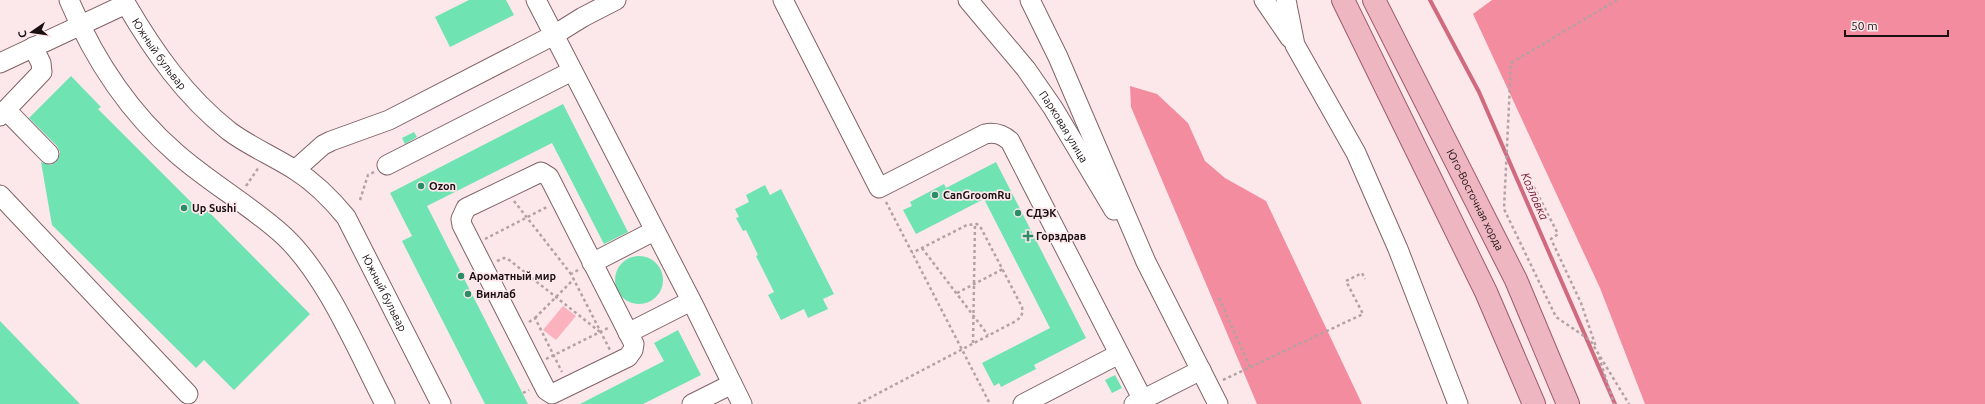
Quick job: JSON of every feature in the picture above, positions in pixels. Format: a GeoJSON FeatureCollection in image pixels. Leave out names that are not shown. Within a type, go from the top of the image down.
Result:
{"type":"FeatureCollection","features":[{"type":"Feature","properties":{"kind":"main road"},"geometry":{"type":"LineString","coordinates":[[1343,0],[1486,292],[1534,404]]}},
{"type":"Feature","properties":{"kind":"main road","name":"Юго-Восточная хорда"},"geometry":{"type":"LineString","coordinates":[[1374,0],[1516,280],[1568,404]]}},
{"type":"Feature","properties":{"kind":"street"},"geometry":{"type":"LineString","coordinates":[[70,0],[80,25],[108,77],[148,125],[176,153],[284,236],[310,266],[340,316],[384,404]]}},
{"type":"Feature","properties":{"kind":"street"},"geometry":{"type":"LineString","coordinates":[[536,0],[654,231],[658,255],[671,280],[691,301],[742,404]]}},
{"type":"Feature","properties":{"kind":"street"},"geometry":{"type":"LineString","coordinates":[[295,170],[323,145],[331,140],[389,120],[554,35],[583,17],[616,0]]}},
{"type":"Feature","properties":{"kind":"street"},"geometry":{"type":"LineString","coordinates":[[783,0],[879,188],[985,134],[994,133],[1003,135],[1010,141],[1119,354],[1140,403],[1201,370]]}},
{"type":"Feature","properties":{"kind":"street","name":"Парковая улица"},"geometry":{"type":"LineString","coordinates":[[968,0],[1026,69],[1053,108],[1146,262]]}},
{"type":"Feature","properties":{"kind":"street","name":"Парковая улица"},"geometry":{"type":"LineString","coordinates":[[1030,0],[1058,57],[1146,262],[1218,404]]}},
{"type":"Feature","properties":{"kind":"street"},"geometry":{"type":"LineString","coordinates":[[1264,0],[1295,45],[1359,160],[1398,249],[1458,404]]}},
{"type":"Feature","properties":{"kind":"street"},"geometry":{"type":"LineString","coordinates":[[1286,0],[1295,45]]}},
{"type":"Feature","properties":{"kind":"street","name":"Южный бульвар"},"geometry":{"type":"LineString","coordinates":[[80,25],[126,4],[151,47],[185,90],[229,131],[295,170],[335,203],[346,217],[441,404]]}},
{"type":"Feature","properties":{"kind":"street"},"geometry":{"type":"LineString","coordinates":[[0,63],[80,25]]}},
{"type":"Feature","properties":{"kind":"street"},"geometry":{"type":"LineString","coordinates":[[33,47],[41,64],[42,72],[3,113],[49,154]]}},
{"type":"Feature","properties":{"kind":"street"},"geometry":{"type":"LineString","coordinates":[[387,165],[572,71]]}},
{"type":"Feature","properties":{"kind":"street"},"geometry":{"type":"LineString","coordinates":[[541,172],[549,177],[560,200],[634,344],[633,350],[628,356],[555,394],[548,393],[534,366],[462,225],[462,214],[466,208],[541,172]]}},
{"type":"Feature","properties":{"kind":"street"},"geometry":{"type":"LineString","coordinates":[[0,195],[188,394]]}},
{"type":"Feature","properties":{"kind":"street"},"geometry":{"type":"LineString","coordinates":[[592,263],[654,231]]}},
{"type":"Feature","properties":{"kind":"street"},"geometry":{"type":"LineString","coordinates":[[625,327],[691,301]]}},
{"type":"Feature","properties":{"kind":"street"},"geometry":{"type":"LineString","coordinates":[[1023,404],[1119,354]]}},
{"type":"Feature","properties":{"kind":"street"},"geometry":{"type":"LineString","coordinates":[[692,404],[732,384]]}},
{"type":"Feature","properties":{"kind":"path"},"geometry":{"type":"LineString","coordinates":[[1617,0],[1511,63],[1504,208],[1556,317],[1590,340],[1629,404]]}},
{"type":"Feature","properties":{"kind":"path"},"geometry":{"type":"LineString","coordinates":[[238,200],[266,154]]}},
{"type":"Feature","properties":{"kind":"path"},"geometry":{"type":"LineString","coordinates":[[360,200],[368,175],[387,165]]}},
{"type":"Feature","properties":{"kind":"path"},"geometry":{"type":"LineString","coordinates":[[1531,196],[1528,190],[1534,187],[1558,234],[1551,239],[1581,303],[1614,404]]}},
{"type":"Feature","properties":{"kind":"path"},"geometry":{"type":"LineString","coordinates":[[879,188],[990,404]]}},
{"type":"Feature","properties":{"kind":"path"},"geometry":{"type":"LineString","coordinates":[[504,189],[571,274],[616,363]]}},
{"type":"Feature","properties":{"kind":"path"},"geometry":{"type":"LineString","coordinates":[[472,245],[560,200]]}},
{"type":"Feature","properties":{"kind":"path"},"geometry":{"type":"LineString","coordinates":[[858,404],[1016,321],[1023,313],[1022,307],[1003,269],[981,228],[976,224],[967,225],[912,253]]}},
{"type":"Feature","properties":{"kind":"path"},"geometry":{"type":"LineString","coordinates":[[972,343],[976,224]]}},
{"type":"Feature","properties":{"kind":"path"},"geometry":{"type":"LineString","coordinates":[[922,248],[988,335]]}},
{"type":"Feature","properties":{"kind":"path"},"geometry":{"type":"LineString","coordinates":[[484,268],[506,258],[600,332]]}},
{"type":"Feature","properties":{"kind":"path"},"geometry":{"type":"LineString","coordinates":[[571,274],[592,263]]}},
{"type":"Feature","properties":{"kind":"path"},"geometry":{"type":"LineString","coordinates":[[956,293],[1003,269]]}},
{"type":"Feature","properties":{"kind":"path"},"geometry":{"type":"LineString","coordinates":[[1228,377],[1363,314],[1346,281],[1362,273],[1365,279]]}},
{"type":"Feature","properties":{"kind":"path"},"geometry":{"type":"LineString","coordinates":[[515,329],[535,318],[574,279]]}},
{"type":"Feature","properties":{"kind":"path"},"geometry":{"type":"LineString","coordinates":[[1219,298],[1250,367]]}},
{"type":"Feature","properties":{"kind":"path"},"geometry":{"type":"LineString","coordinates":[[535,318],[570,386]]}},
{"type":"Feature","properties":{"kind":"path"},"geometry":{"type":"LineString","coordinates":[[534,366],[600,332],[625,327]]}},
{"type":"Feature","properties":{"kind":"shaded area"},"geometry":{"type":"Polygon","coordinates":[[[1492,0],[1985,0],[1985,404],[1645,404],[1600,288],[1473,14],[1492,0]]]}},
{"type":"Feature","properties":{"kind":"shaded area"},"geometry":{"type":"Polygon","coordinates":[[[1130,86],[1157,94],[1188,123],[1205,161],[1225,178],[1266,201],[1362,404],[1257,404],[1131,107],[1130,86]]]}},
{"type":"Feature","properties":{"kind":"shaded area"},"geometry":{"type":"Polygon","coordinates":[[[563,306],[576,316],[556,340],[543,330],[563,306]]]}},
{"type":"Feature","properties":{"kind":"building"},"geometry":{"type":"Polygon","coordinates":[[[469,0],[506,0],[514,15],[450,47],[435,17],[469,0]]]}},
{"type":"Feature","properties":{"kind":"building"},"geometry":{"type":"Polygon","coordinates":[[[71,76],[101,107],[98,109],[198,209],[202,205],[310,314],[234,390],[204,360],[196,368],[52,225],[41,162],[51,165],[56,162],[60,152],[57,146],[29,118],[71,76]]]}},
{"type":"Feature","properties":{"kind":"building"},"geometry":{"type":"Polygon","coordinates":[[[563,104],[628,232],[604,244],[552,143],[427,206],[528,404],[485,404],[402,241],[412,236],[390,193],[563,104]]]}},
{"type":"Feature","properties":{"kind":"building"},"geometry":{"type":"Polygon","coordinates":[[[414,132],[417,137],[405,144],[402,138],[414,132]]]}},
{"type":"Feature","properties":{"kind":"building"},"geometry":{"type":"Polygon","coordinates":[[[996,162],[1086,338],[1034,365],[1036,369],[1001,387],[999,383],[994,386],[982,363],[1050,328],[984,199],[916,234],[903,210],[912,206],[910,202],[944,184],[946,188],[996,162]]]}},
{"type":"Feature","properties":{"kind":"building"},"geometry":{"type":"Polygon","coordinates":[[[765,185],[770,195],[781,189],[834,294],[823,299],[828,309],[808,318],[804,309],[781,320],[768,295],[774,292],[756,256],[758,255],[746,230],[743,231],[736,218],[739,217],[735,209],[749,202],[746,195],[765,185]]]}},
{"type":"Feature","properties":{"kind":"building"},"geometry":{"type":"Polygon","coordinates":[[[634,256],[644,256],[656,263],[663,275],[663,285],[656,297],[644,304],[634,304],[626,300],[619,293],[615,285],[615,275],[619,267],[626,260],[634,256]]]}},
{"type":"Feature","properties":{"kind":"building"},"geometry":{"type":"Polygon","coordinates":[[[0,321],[80,404],[0,404],[0,321]]]}},
{"type":"Feature","properties":{"kind":"building"},"geometry":{"type":"Polygon","coordinates":[[[678,330],[701,375],[643,404],[580,404],[664,361],[654,343],[678,330]]]}},
{"type":"Feature","properties":{"kind":"building"},"geometry":{"type":"Polygon","coordinates":[[[1115,375],[1122,388],[1112,393],[1105,380],[1115,375]]]}},
{"type":"Feature","properties":{"kind":"waterway","name":"Козловка"},"geometry":{"type":"LineString","coordinates":[[1430,0],[1479,92],[1615,404]]}},
{"type":"Feature","properties":{"kind":"place","name":"Ozon"},"geometry":{"type":"Point","coordinates":[421,186]}},
{"type":"Feature","properties":{"kind":"place","name":"CanGroomRu"},"geometry":{"type":"Point","coordinates":[935,195]}},
{"type":"Feature","properties":{"kind":"place","name":"Up Sushi"},"geometry":{"type":"Point","coordinates":[184,208]}},
{"type":"Feature","properties":{"kind":"place","name":"СДЭК"},"geometry":{"type":"Point","coordinates":[1018,213]}},
{"type":"Feature","properties":{"kind":"place","name":"Горздрав"},"geometry":{"type":"Point","coordinates":[1028,236]}},
{"type":"Feature","properties":{"kind":"place","name":"Ароматный мир"},"geometry":{"type":"Point","coordinates":[461,276]}},
{"type":"Feature","properties":{"kind":"place","name":"Винлаб"},"geometry":{"type":"Point","coordinates":[468,294]}}]}
